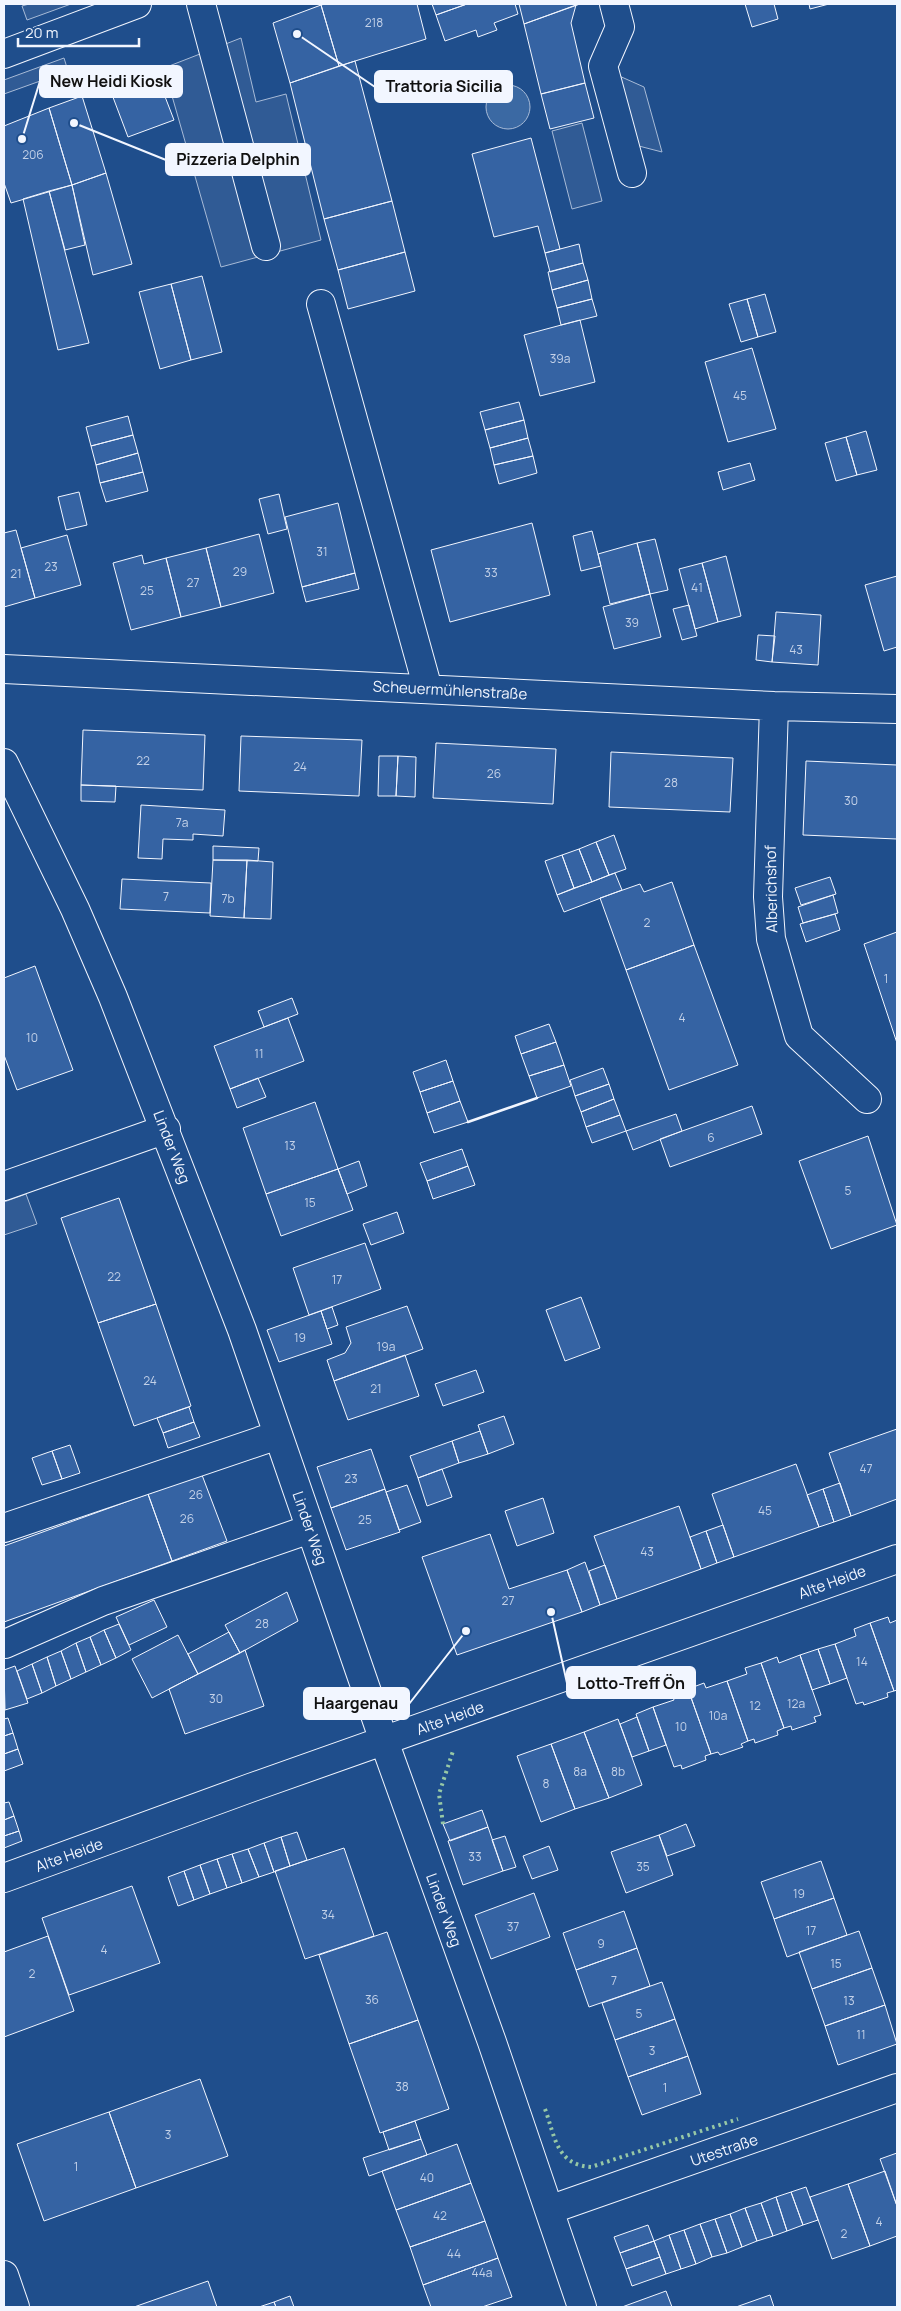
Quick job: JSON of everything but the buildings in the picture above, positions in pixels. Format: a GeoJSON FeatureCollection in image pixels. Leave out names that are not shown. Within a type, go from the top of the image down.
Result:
{"type":"FeatureCollection","features":[{"type":"Feature","properties":{"kind":"street"},"geometry":{"type":"LineString","coordinates":[[4,54],[137,4]]}},
{"type":"Feature","properties":{"kind":"street"},"geometry":{"type":"LineString","coordinates":[[202,4],[266,246]]}},
{"type":"Feature","properties":{"kind":"street"},"geometry":{"type":"LineString","coordinates":[[614,4],[620,27],[602,66],[632,173]]}},
{"type":"Feature","properties":{"kind":"street"},"geometry":{"type":"LineString","coordinates":[[321,304],[428,689]]}},
{"type":"Feature","properties":{"kind":"street","name":"Scheuermühlenstraße"},"geometry":{"type":"LineString","coordinates":[[4,669],[774,706],[897,709]]}},
{"type":"Feature","properties":{"kind":"street","name":"Alberichshof"},"geometry":{"type":"LineString","coordinates":[[774,706],[768,897],[771,939],[799,1036],[867,1099]]}},
{"type":"Feature","properties":{"kind":"street","name":"Linder Weg"},"geometry":{"type":"LineString","coordinates":[[4,763],[75,909],[166,1129],[242,1330],[384,1741],[492,2042],[582,2307]]}},
{"type":"Feature","properties":{"kind":"street"},"geometry":{"type":"LineString","coordinates":[[4,1186],[166,1129]]}},
{"type":"Feature","properties":{"kind":"street"},"geometry":{"type":"LineString","coordinates":[[4,1528],[278,1435]]}},
{"type":"Feature","properties":{"kind":"street"},"geometry":{"type":"LineString","coordinates":[[5,1644],[103,1601],[310,1529]]}},
{"type":"Feature","properties":{"kind":"street","name":"Alte Heide"},"geometry":{"type":"LineString","coordinates":[[4,1878],[897,1559]]}},
{"type":"Feature","properties":{"kind":"street","name":"Utestraße"},"geometry":{"type":"LineString","coordinates":[[549,2210],[897,2088]]}},
{"type":"Feature","properties":{"kind":"street"},"geometry":{"type":"LineString","coordinates":[[4,2275],[15,2307]]}},
{"type":"Feature","properties":{"kind":"shaded area"},"geometry":{"type":"Polygon","coordinates":[[[29,4],[71,4],[27,20],[22,6],[29,4]]]}},
{"type":"Feature","properties":{"kind":"shaded area"},"geometry":{"type":"Polygon","coordinates":[[[241,38],[256,102],[286,94],[321,240],[221,267],[164,68],[241,38]]]}},
{"type":"Feature","properties":{"kind":"shaded area"},"geometry":{"type":"Polygon","coordinates":[[[64,58],[68,71],[4,94],[4,80],[64,58]]]}},
{"type":"Feature","properties":{"kind":"shaded area"},"geometry":{"type":"Polygon","coordinates":[[[617,75],[644,87],[662,152],[635,145],[617,75]]]}},
{"type":"Feature","properties":{"kind":"shaded area"},"geometry":{"type":"Polygon","coordinates":[[[512,85],[524,91],[529,98],[529,116],[524,123],[517,128],[504,129],[496,126],[489,119],[486,103],[489,95],[496,88],[512,85]]]}},
{"type":"Feature","properties":{"kind":"shaded area"},"geometry":{"type":"Polygon","coordinates":[[[582,123],[602,201],[572,209],[552,131],[582,123]]]}},
{"type":"Feature","properties":{"kind":"shaded area"},"geometry":{"type":"Polygon","coordinates":[[[26,1194],[37,1224],[4,1235],[4,1202],[26,1194]]]}},
{"type":"Feature","properties":{"kind":"hedge"},"geometry":{"type":"LineString","coordinates":[[443,1824],[439,1794],[453,1751]]}},
{"type":"Feature","properties":{"kind":"hedge"},"geometry":{"type":"LineString","coordinates":[[545,2109],[555,2139],[564,2155],[570,2161],[591,2167],[738,2119]]}},
{"type":"Feature","properties":{"kind":"wall"},"geometry":{"type":"LineString","coordinates":[[468,1122],[537,1098]]}},
{"type":"Feature","properties":{"kind":"place","name":"Trattoria Sicilia"},"geometry":{"type":"Point","coordinates":[297,34]}},
{"type":"Feature","properties":{"kind":"place","name":"Pizzeria Delphin"},"geometry":{"type":"Point","coordinates":[74,123]}},
{"type":"Feature","properties":{"kind":"place","name":"New Heidi Kiosk"},"geometry":{"type":"Point","coordinates":[22,139]}},
{"type":"Feature","properties":{"kind":"place","name":"Lotto-Treff Ön"},"geometry":{"type":"Point","coordinates":[551,1612]}},
{"type":"Feature","properties":{"kind":"place","name":"Haargenau"},"geometry":{"type":"Point","coordinates":[466,1631]}}]}
